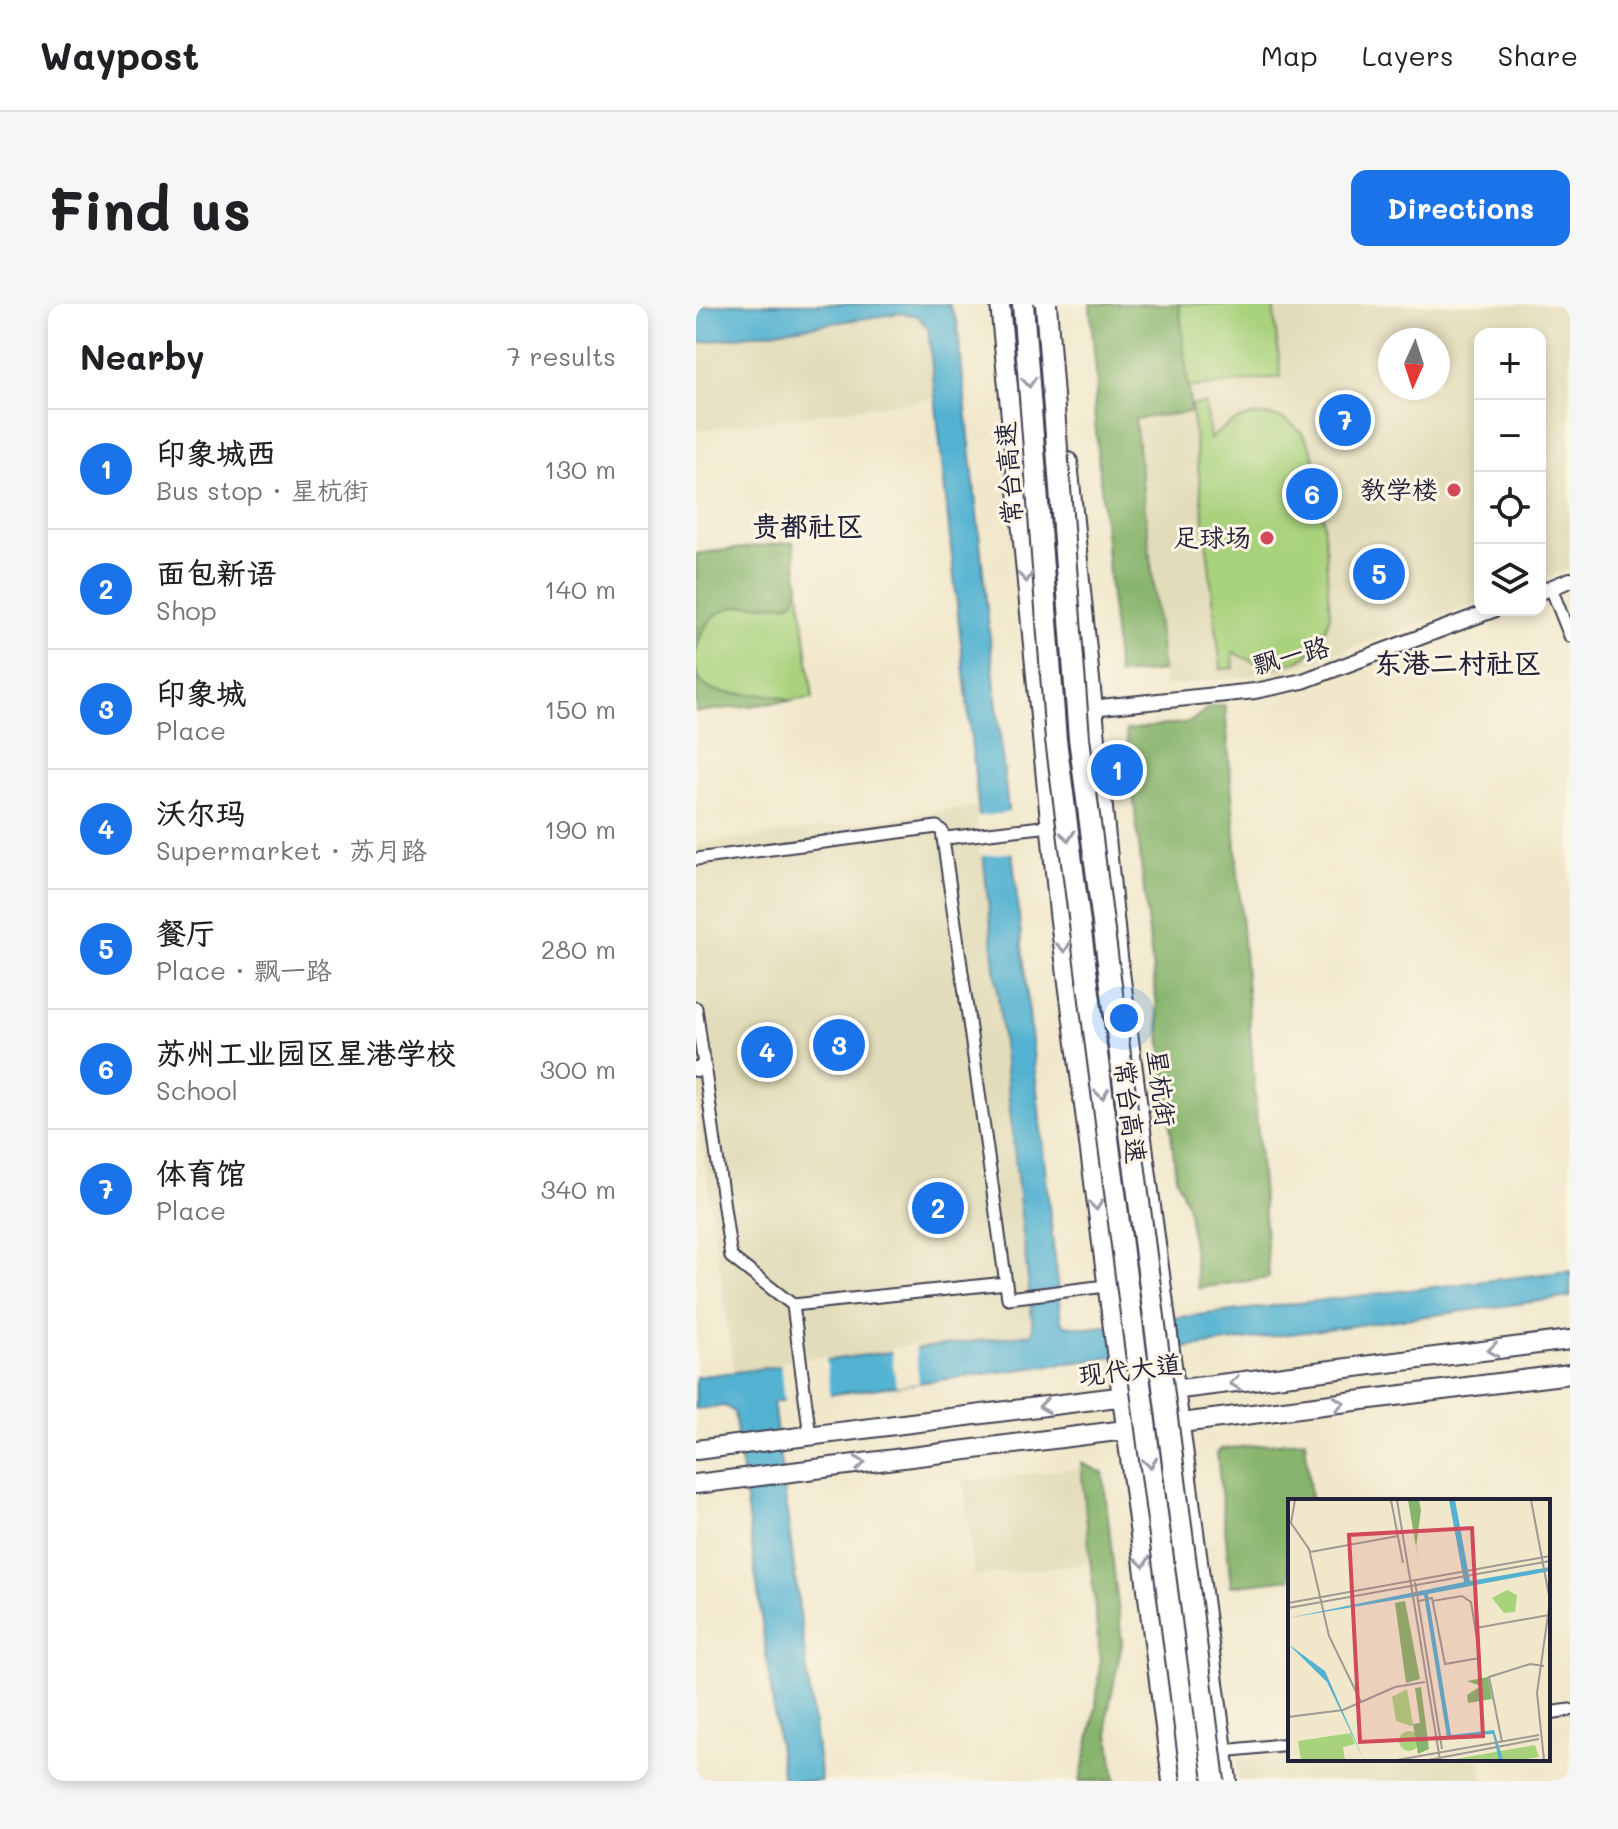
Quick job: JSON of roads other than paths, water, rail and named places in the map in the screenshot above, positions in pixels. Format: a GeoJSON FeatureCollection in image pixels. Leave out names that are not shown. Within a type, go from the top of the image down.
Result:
{"type":"FeatureCollection","features":[{"type":"Feature","properties":{"kind":"highway","name":"常台高速"},"geometry":{"type":"LineString","coordinates":[[1023,304],[1056,740],[1192,1781]]}},
{"type":"Feature","properties":{"kind":"highway","name":"常台高速"},"geometry":{"type":"LineString","coordinates":[[1046,304],[1079,738],[1214,1781]]}},
{"type":"Feature","properties":{"kind":"main road"},"geometry":{"type":"LineString","coordinates":[[1000,304],[1050,826],[1106,1286],[1172,1781]]}},
{"type":"Feature","properties":{"kind":"main road","name":"星杭街"},"geometry":{"type":"LineString","coordinates":[[1052,304],[1118,957],[1227,1781]]}},
{"type":"Feature","properties":{"kind":"main road","name":"现代大道"},"geometry":{"type":"LineString","coordinates":[[696,1450],[1570,1340]]}},
{"type":"Feature","properties":{"kind":"main road"},"geometry":{"type":"LineString","coordinates":[[696,1484],[1570,1374]]}},
{"type":"Feature","properties":{"kind":"street"},"geometry":{"type":"LineString","coordinates":[[1570,580],[1546,590],[1570,636]]}},
{"type":"Feature","properties":{"kind":"street","name":"飘一路"},"geometry":{"type":"LineString","coordinates":[[1091,708],[1277,687],[1328,673],[1477,616]]}},
{"type":"Feature","properties":{"kind":"street"},"geometry":{"type":"LineString","coordinates":[[946,838],[1050,826]]}},
{"type":"Feature","properties":{"kind":"street"},"geometry":{"type":"LineString","coordinates":[[696,859],[937,827],[946,838],[1008,1298],[1106,1286]]}},
{"type":"Feature","properties":{"kind":"street"},"geometry":{"type":"LineString","coordinates":[[696,1008],[700,1069],[731,1257],[793,1305],[810,1436]]}},
{"type":"Feature","properties":{"kind":"street"},"geometry":{"type":"LineString","coordinates":[[793,1305],[1006,1283]]}},
{"type":"Feature","properties":{"kind":"street"},"geometry":{"type":"LineString","coordinates":[[1550,1713],[1570,1710]]}},
{"type":"Feature","properties":{"kind":"street"},"geometry":{"type":"LineString","coordinates":[[1223,1751],[1288,1744]]}},
{"type":"Feature","properties":{"kind":"water"},"geometry":{"type":"Polygon","coordinates":[[[729,304],[949,304],[957,321],[1061,1321],[1065,1325],[1088,1328],[1570,1271],[1570,1297],[773,1402],[821,1781],[783,1781],[734,1412],[725,1406],[696,1409],[696,1377],[1031,1334],[1033,1329],[928,329],[918,316],[901,313],[696,343],[696,308],[729,304]]]}},
{"type":"Feature","properties":{"kind":"place","name":"体育馆"},"geometry":{"type":"Point","coordinates":[1345,420]}},
{"type":"Feature","properties":{"kind":"place","name":"教学楼"},"geometry":{"type":"Point","coordinates":[1454,490]}},
{"type":"Feature","properties":{"kind":"place","name":"苏州工业园区星港学校"},"geometry":{"type":"Point","coordinates":[1312,494]}},
{"type":"Feature","properties":{"kind":"place","name":"足球场"},"geometry":{"type":"Point","coordinates":[1267,538]}},
{"type":"Feature","properties":{"kind":"place","name":"餐厅"},"geometry":{"type":"Point","coordinates":[1379,574]}},
{"type":"Feature","properties":{"kind":"place","name":"印象城西"},"geometry":{"type":"Point","coordinates":[1117,770]}},
{"type":"Feature","properties":{"kind":"place","name":"印象城"},"geometry":{"type":"Point","coordinates":[839,1045]}},
{"type":"Feature","properties":{"kind":"place","name":"沃尔玛"},"geometry":{"type":"Point","coordinates":[767,1052]}},
{"type":"Feature","properties":{"kind":"place","name":"面包新语"},"geometry":{"type":"Point","coordinates":[938,1208]}},
{"type":"Feature","properties":{"kind":"district","name":"贵都社区"},"geometry":{"type":"Point","coordinates":[808,526]}},
{"type":"Feature","properties":{"kind":"district","name":"东港二村社区"},"geometry":{"type":"Point","coordinates":[1458,663]}}]}
